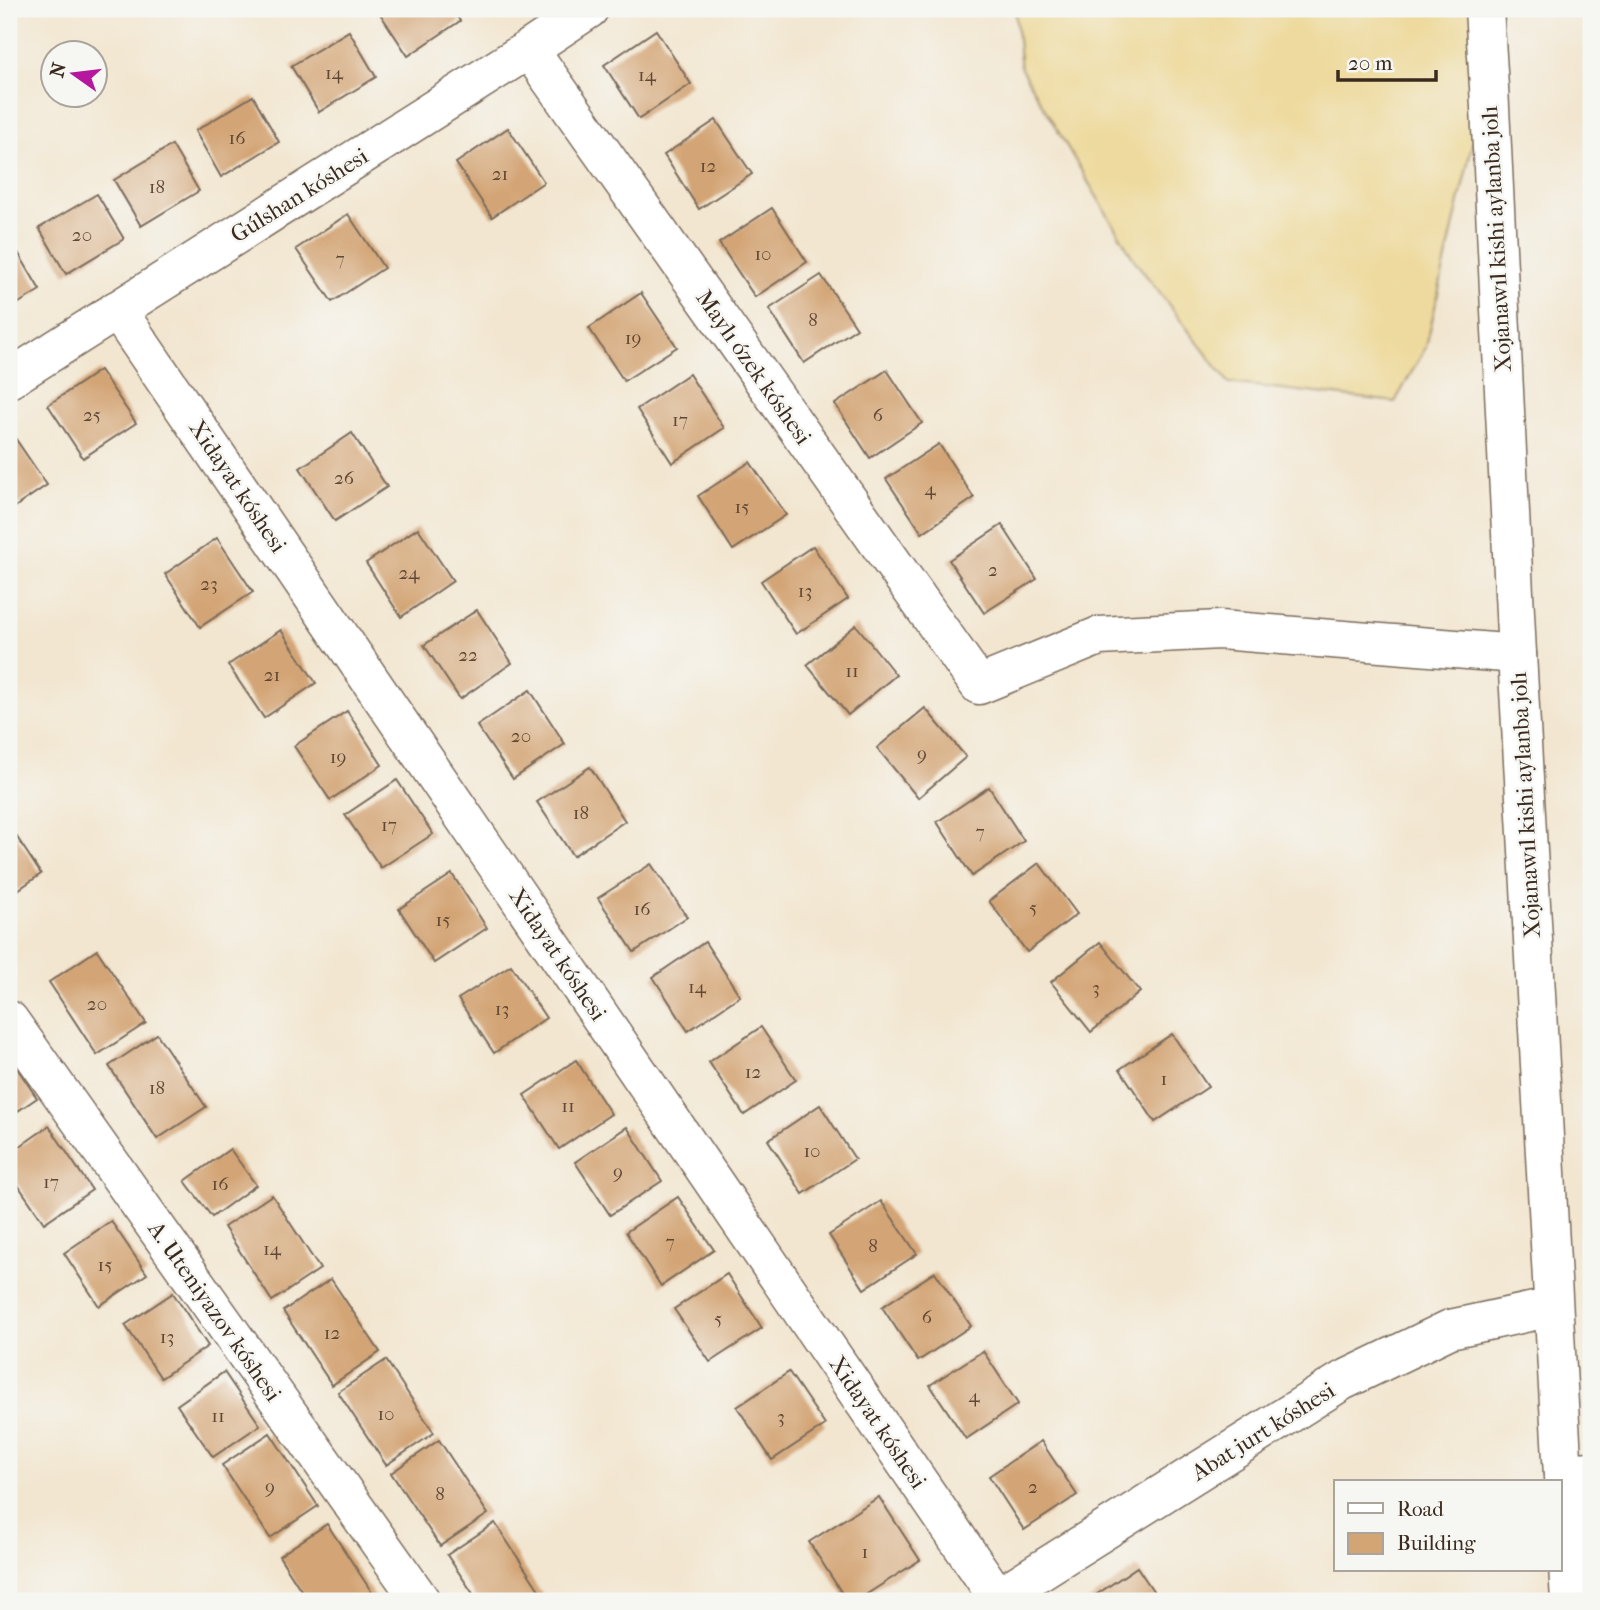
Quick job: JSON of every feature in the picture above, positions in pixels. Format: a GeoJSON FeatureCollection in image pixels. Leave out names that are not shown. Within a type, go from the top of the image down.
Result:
{"type":"FeatureCollection","features":[{"type":"Feature","properties":{"kind":"street","name":"Gúlshan kóshesi"},"geometry":{"type":"LineString","coordinates":[[9,379],[589,9]]}},
{"type":"Feature","properties":{"kind":"street","name":"Xojanawıl kishi aylanba jolı"},"geometry":{"type":"LineString","coordinates":[[1484,9],[1553,1307],[1577,1472],[1570,1601]]}},
{"type":"Feature","properties":{"kind":"street","name":"Maylı ózek kóshesi"},"geometry":{"type":"LineString","coordinates":[[529,49],[979,685],[1098,636],[1220,630],[1517,654]]}},
{"type":"Feature","properties":{"kind":"street","name":"Xidayat kóshesi"},"geometry":{"type":"LineString","coordinates":[[117,310],[995,1599]]}},
{"type":"Feature","properties":{"kind":"street","name":"A. Uteniyazov kóshesi"},"geometry":{"type":"LineString","coordinates":[[9,1020],[421,1601]]}},
{"type":"Feature","properties":{"kind":"street","name":"Abat jurt kóshesi"},"geometry":{"type":"LineString","coordinates":[[995,1599],[1342,1381],[1450,1329],[1553,1307]]}},
{"type":"Feature","properties":{"kind":"sand"},"geometry":{"type":"Polygon","coordinates":[[[1015,9],[1480,9],[1485,88],[1426,347],[1395,402],[1229,383],[1135,261],[1021,69],[1015,9]]]}},
{"type":"Feature","properties":{"kind":"building"},"geometry":{"type":"Polygon","coordinates":[[[377,9],[452,9],[460,21],[408,56],[377,9]]]}},
{"type":"Feature","properties":{"kind":"building"},"geometry":{"type":"Polygon","coordinates":[[[656,30],[691,84],[639,119],[604,65],[656,30]]]}},
{"type":"Feature","properties":{"kind":"building"},"geometry":{"type":"Polygon","coordinates":[[[349,31],[376,77],[319,112],[291,66],[349,31]]]}},
{"type":"Feature","properties":{"kind":"building"},"geometry":{"type":"Polygon","coordinates":[[[253,96],[279,142],[221,177],[195,131],[253,96]]]}},
{"type":"Feature","properties":{"kind":"building"},"geometry":{"type":"Polygon","coordinates":[[[716,120],[752,174],[699,209],[664,155],[716,120]]]}},
{"type":"Feature","properties":{"kind":"building"},"geometry":{"type":"Polygon","coordinates":[[[508,128],[544,182],[492,217],[456,163],[508,128]]]}},
{"type":"Feature","properties":{"kind":"building"},"geometry":{"type":"Polygon","coordinates":[[[172,145],[199,191],[141,226],[114,180],[172,145]]]}},
{"type":"Feature","properties":{"kind":"building"},"geometry":{"type":"Polygon","coordinates":[[[97,194],[124,239],[66,274],[39,228],[97,194]]]}},
{"type":"Feature","properties":{"kind":"building"},"geometry":{"type":"Polygon","coordinates":[[[772,208],[807,262],[755,297],[719,243],[772,208]]]}},
{"type":"Feature","properties":{"kind":"building"},"geometry":{"type":"Polygon","coordinates":[[[348,214],[384,268],[332,302],[296,249],[348,214]]]}},
{"type":"Feature","properties":{"kind":"building"},"geometry":{"type":"Polygon","coordinates":[[[13,244],[40,290],[9,309],[9,247],[13,244]]]}},
{"type":"Feature","properties":{"kind":"building"},"geometry":{"type":"Polygon","coordinates":[[[821,275],[857,328],[804,363],[769,309],[821,275]]]}},
{"type":"Feature","properties":{"kind":"building"},"geometry":{"type":"Polygon","coordinates":[[[641,293],[677,347],[624,381],[589,328],[641,293]]]}},
{"type":"Feature","properties":{"kind":"building"},"geometry":{"type":"Polygon","coordinates":[[[100,370],[136,423],[83,458],[48,405],[100,370]]]}},
{"type":"Feature","properties":{"kind":"building"},"geometry":{"type":"Polygon","coordinates":[[[887,370],[922,423],[870,458],[835,404],[887,370]]]}},
{"type":"Feature","properties":{"kind":"building"},"geometry":{"type":"Polygon","coordinates":[[[689,374],[724,428],[672,463],[637,409],[689,374]]]}},
{"type":"Feature","properties":{"kind":"building"},"geometry":{"type":"Polygon","coordinates":[[[11,432],[47,485],[9,511],[9,434],[11,432]]]}},
{"type":"Feature","properties":{"kind":"building"},"geometry":{"type":"Polygon","coordinates":[[[352,433],[387,487],[335,521],[300,468],[352,433]]]}},
{"type":"Feature","properties":{"kind":"building"},"geometry":{"type":"Polygon","coordinates":[[[939,444],[974,498],[922,533],[886,479],[939,444]]]}},
{"type":"Feature","properties":{"kind":"building"},"geometry":{"type":"Polygon","coordinates":[[[750,462],[786,515],[733,550],[698,496],[750,462]]]}},
{"type":"Feature","properties":{"kind":"building"},"geometry":{"type":"Polygon","coordinates":[[[1002,525],[1037,579],[984,613],[949,560],[1002,525]]]}},
{"type":"Feature","properties":{"kind":"building"},"geometry":{"type":"Polygon","coordinates":[[[418,528],[453,581],[401,617],[366,563],[418,528]]]}},
{"type":"Feature","properties":{"kind":"building"},"geometry":{"type":"Polygon","coordinates":[[[217,538],[253,592],[200,627],[165,574],[217,538]]]}},
{"type":"Feature","properties":{"kind":"building"},"geometry":{"type":"Polygon","coordinates":[[[813,546],[848,599],[796,634],[761,581],[813,546]]]}},
{"type":"Feature","properties":{"kind":"building"},"geometry":{"type":"Polygon","coordinates":[[[477,610],[512,663],[460,699],[424,645],[477,610]]]}},
{"type":"Feature","properties":{"kind":"building"},"geometry":{"type":"Polygon","coordinates":[[[856,625],[896,675],[848,715],[807,665],[856,625]]]}},
{"type":"Feature","properties":{"kind":"building"},"geometry":{"type":"Polygon","coordinates":[[[281,630],[316,683],[264,718],[228,665],[281,630]]]}},
{"type":"Feature","properties":{"kind":"building"},"geometry":{"type":"Polygon","coordinates":[[[530,690],[565,744],[513,779],[477,726],[530,690]]]}},
{"type":"Feature","properties":{"kind":"building"},"geometry":{"type":"Polygon","coordinates":[[[925,708],[966,757],[918,798],[877,748],[925,708]]]}},
{"type":"Feature","properties":{"kind":"building"},"geometry":{"type":"Polygon","coordinates":[[[347,711],[382,765],[330,800],[294,746],[347,711]]]}},
{"type":"Feature","properties":{"kind":"building"},"geometry":{"type":"Polygon","coordinates":[[[590,767],[625,821],[573,856],[537,802],[590,767]]]}},
{"type":"Feature","properties":{"kind":"building"},"geometry":{"type":"Polygon","coordinates":[[[397,780],[433,834],[381,868],[345,815],[397,780]]]}},
{"type":"Feature","properties":{"kind":"building"},"geometry":{"type":"Polygon","coordinates":[[[989,787],[1024,841],[972,876],[937,822],[989,787]]]}},
{"type":"Feature","properties":{"kind":"building"},"geometry":{"type":"Polygon","coordinates":[[[9,825],[41,874],[9,896],[9,825]]]}},
{"type":"Feature","properties":{"kind":"building"},"geometry":{"type":"Polygon","coordinates":[[[1039,863],[1077,914],[1027,952],[989,901],[1039,863]]]}},
{"type":"Feature","properties":{"kind":"building"},"geometry":{"type":"Polygon","coordinates":[[[651,864],[687,917],[634,952],[598,898],[651,864]]]}},
{"type":"Feature","properties":{"kind":"building"},"geometry":{"type":"Polygon","coordinates":[[[452,874],[487,928],[434,963],[399,909],[452,874]]]}},
{"type":"Feature","properties":{"kind":"building"},"geometry":{"type":"Polygon","coordinates":[[[705,942],[740,996],[688,1031],[653,977],[705,942]]]}},
{"type":"Feature","properties":{"kind":"building"},"geometry":{"type":"Polygon","coordinates":[[[1100,942],[1140,992],[1091,1032],[1051,982],[1100,942]]]}},
{"type":"Feature","properties":{"kind":"building"},"geometry":{"type":"Polygon","coordinates":[[[97,950],[146,1023],[97,1055],[49,982],[97,950]]]}},
{"type":"Feature","properties":{"kind":"building"},"geometry":{"type":"Polygon","coordinates":[[[511,965],[546,1018],[494,1053],[458,999],[511,965]]]}},
{"type":"Feature","properties":{"kind":"building"},"geometry":{"type":"Polygon","coordinates":[[[761,1027],[796,1080],[744,1115],[709,1062],[761,1027]]]}},
{"type":"Feature","properties":{"kind":"building"},"geometry":{"type":"Polygon","coordinates":[[[157,1034],[206,1107],[157,1139],[109,1066],[157,1034]]]}},
{"type":"Feature","properties":{"kind":"building"},"geometry":{"type":"Polygon","coordinates":[[[1172,1034],[1208,1087],[1155,1122],[1120,1069],[1172,1034]]]}},
{"type":"Feature","properties":{"kind":"building"},"geometry":{"type":"Polygon","coordinates":[[[9,1056],[37,1098],[9,1117],[9,1056]]]}},
{"type":"Feature","properties":{"kind":"building"},"geometry":{"type":"Polygon","coordinates":[[[576,1060],[611,1114],[559,1149],[524,1095],[576,1060]]]}},
{"type":"Feature","properties":{"kind":"building"},"geometry":{"type":"Polygon","coordinates":[[[820,1105],[855,1159],[803,1194],[768,1140],[820,1105]]]}},
{"type":"Feature","properties":{"kind":"building"},"geometry":{"type":"Polygon","coordinates":[[[49,1126],[92,1190],[44,1223],[9,1172],[9,1154],[49,1126]]]}},
{"type":"Feature","properties":{"kind":"building"},"geometry":{"type":"Polygon","coordinates":[[[627,1127],[662,1181],[610,1215],[575,1162],[627,1127]]]}},
{"type":"Feature","properties":{"kind":"building"},"geometry":{"type":"Polygon","coordinates":[[[230,1149],[256,1185],[212,1217],[185,1181],[230,1149]]]}},
{"type":"Feature","properties":{"kind":"building"},"geometry":{"type":"Polygon","coordinates":[[[272,1195],[320,1269],[272,1301],[224,1227],[272,1195]]]}},
{"type":"Feature","properties":{"kind":"building"},"geometry":{"type":"Polygon","coordinates":[[[678,1197],[714,1250],[661,1286],[626,1232],[678,1197]]]}},
{"type":"Feature","properties":{"kind":"building"},"geometry":{"type":"Polygon","coordinates":[[[881,1201],[917,1254],[864,1289],[829,1235],[881,1201]]]}},
{"type":"Feature","properties":{"kind":"building"},"geometry":{"type":"Polygon","coordinates":[[[111,1221],[147,1274],[99,1306],[64,1253],[111,1221]]]}},
{"type":"Feature","properties":{"kind":"building"},"geometry":{"type":"Polygon","coordinates":[[[935,1272],[971,1326],[918,1361],[882,1307],[935,1272]]]}},
{"type":"Feature","properties":{"kind":"building"},"geometry":{"type":"Polygon","coordinates":[[[727,1274],[762,1328],[710,1362],[674,1309],[727,1274]]]}},
{"type":"Feature","properties":{"kind":"building"},"geometry":{"type":"Polygon","coordinates":[[[331,1279],[380,1352],[332,1385],[283,1311],[331,1279]]]}},
{"type":"Feature","properties":{"kind":"building"},"geometry":{"type":"Polygon","coordinates":[[[173,1293],[208,1346],[161,1378],[125,1325],[173,1293]]]}},
{"type":"Feature","properties":{"kind":"building"},"geometry":{"type":"Polygon","coordinates":[[[983,1351],[1018,1404],[966,1439],[930,1385],[983,1351]]]}},
{"type":"Feature","properties":{"kind":"building"},"geometry":{"type":"Polygon","coordinates":[[[386,1360],[434,1433],[386,1465],[338,1392],[386,1360]]]}},
{"type":"Feature","properties":{"kind":"building"},"geometry":{"type":"Polygon","coordinates":[[[224,1372],[260,1425],[213,1457],[177,1405],[224,1372]]]}},
{"type":"Feature","properties":{"kind":"building"},"geometry":{"type":"Polygon","coordinates":[[[789,1372],[825,1425],[772,1460],[737,1407],[789,1372]]]}},
{"type":"Feature","properties":{"kind":"building"},"geometry":{"type":"Polygon","coordinates":[[[270,1433],[318,1506],[270,1538],[222,1465],[270,1433]]]}},
{"type":"Feature","properties":{"kind":"building"},"geometry":{"type":"Polygon","coordinates":[[[439,1440],[488,1514],[440,1546],[391,1473],[439,1440]]]}},
{"type":"Feature","properties":{"kind":"building"},"geometry":{"type":"Polygon","coordinates":[[[1041,1441],[1077,1495],[1024,1530],[989,1476],[1041,1441]]]}},
{"type":"Feature","properties":{"kind":"building"},"geometry":{"type":"Polygon","coordinates":[[[879,1497],[920,1560],[856,1601],[847,1601],[809,1542],[879,1497]]]}},
{"type":"Feature","properties":{"kind":"building"},"geometry":{"type":"Polygon","coordinates":[[[495,1523],[543,1596],[535,1601],[478,1601],[447,1555],[495,1523]]]}},
{"type":"Feature","properties":{"kind":"building"},"geometry":{"type":"Polygon","coordinates":[[[327,1524],[375,1597],[370,1601],[308,1601],[279,1556],[327,1524]]]}},
{"type":"Feature","properties":{"kind":"building"},"geometry":{"type":"Polygon","coordinates":[[[1137,1567],[1160,1601],[1087,1601],[1137,1567]]]}}]}
